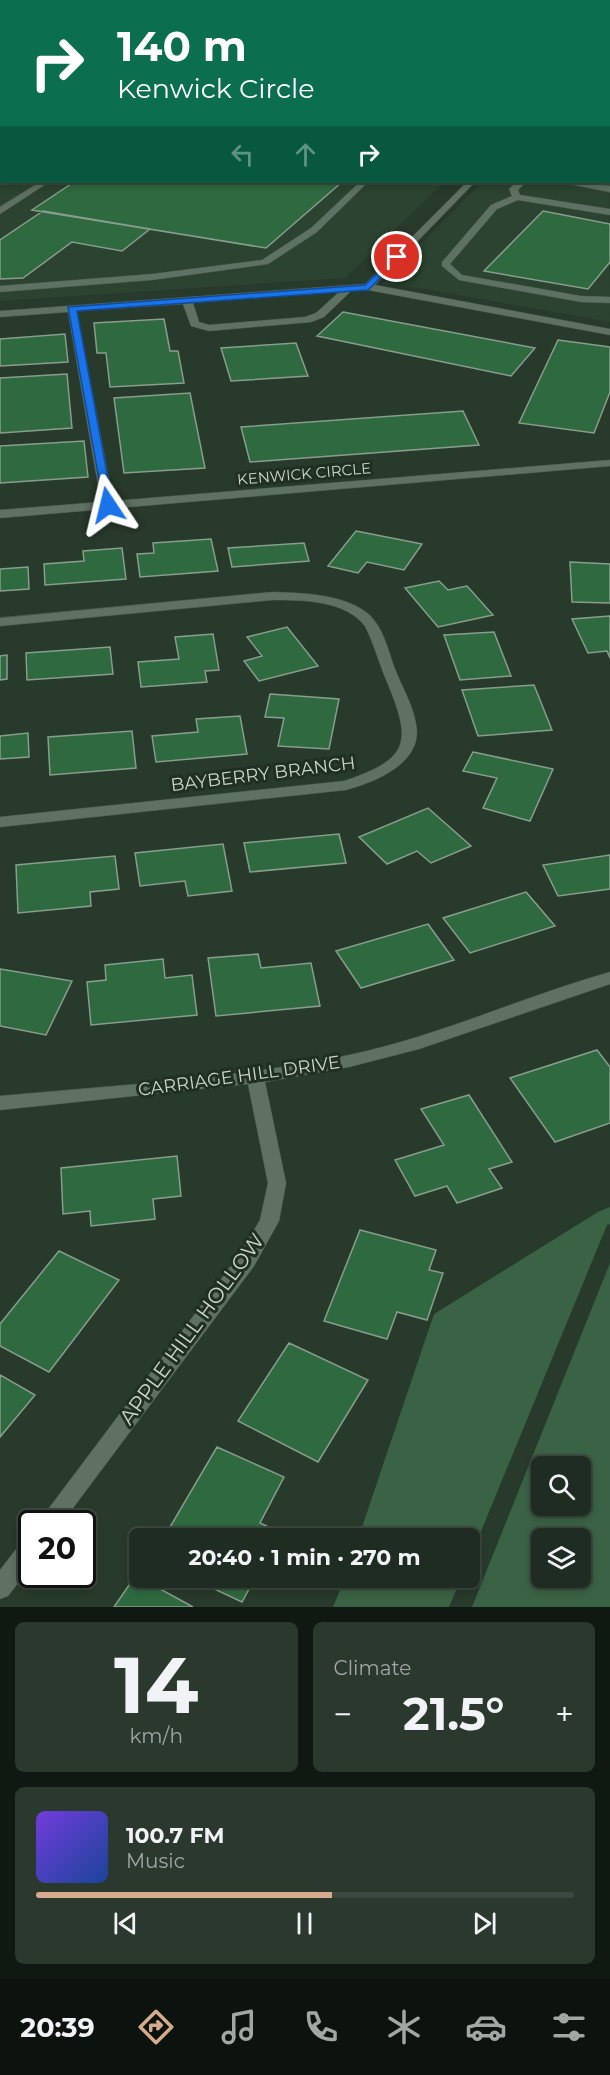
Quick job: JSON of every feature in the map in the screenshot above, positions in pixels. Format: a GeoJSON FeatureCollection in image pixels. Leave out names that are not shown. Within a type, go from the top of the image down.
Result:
{"type":"FeatureCollection","features":[{"type":"Feature","properties":{"kind":"street"},"geometry":{"type":"LineString","coordinates":[[0,211],[43,183]]}},
{"type":"Feature","properties":{"kind":"street"},"geometry":{"type":"LineString","coordinates":[[0,289],[152,277],[265,262],[314,230],[363,183]]}},
{"type":"Feature","properties":{"kind":"street"},"geometry":{"type":"LineString","coordinates":[[368,287],[470,183]]}},
{"type":"Feature","properties":{"kind":"street"},"geometry":{"type":"LineString","coordinates":[[517,197],[513,189],[521,183]]}},
{"type":"Feature","properties":{"kind":"street"},"geometry":{"type":"LineString","coordinates":[[570,183],[610,189]]}},
{"type":"Feature","properties":{"kind":"street"},"geometry":{"type":"LineString","coordinates":[[610,212],[517,197],[494,207],[445,264],[459,277],[581,299],[610,300]]}},
{"type":"Feature","properties":{"kind":"street"},"geometry":{"type":"LineString","coordinates":[[0,314],[368,287],[610,332]]}},
{"type":"Feature","properties":{"kind":"street"},"geometry":{"type":"LineString","coordinates":[[187,300],[195,324],[209,328],[307,320],[320,315],[349,288]]}},
{"type":"Feature","properties":{"kind":"street"},"geometry":{"type":"LineString","coordinates":[[72,309],[108,505]]}},
{"type":"Feature","properties":{"kind":"street","name":"KENWICK CIRCLE"},"geometry":{"type":"LineString","coordinates":[[0,514],[610,463]]}},
{"type":"Feature","properties":{"kind":"street","name":"BAYBERRY BRANCH"},"geometry":{"type":"LineString","coordinates":[[0,622],[273,596],[303,596],[323,600],[363,616],[375,635],[410,728],[407,748],[393,765],[377,775],[346,785],[0,822]]}},
{"type":"Feature","properties":{"kind":"street","name":"CARRIAGE HILL DRIVE"},"geometry":{"type":"LineString","coordinates":[[0,1104],[255,1077],[349,1061],[419,1043],[610,978]]}},
{"type":"Feature","properties":{"kind":"street","name":"APPLE HILL HOLLOW"},"geometry":{"type":"LineString","coordinates":[[59,1510],[247,1260],[269,1221],[277,1183],[255,1077]]}},
{"type":"Feature","properties":{"kind":"street"},"geometry":{"type":"LineString","coordinates":[[0,1588],[18,1564]]}},
{"type":"Feature","properties":{"kind":"shaded area"},"geometry":{"type":"Polygon","coordinates":[[[0,183],[443,183],[345,278],[0,301],[0,183]]]}},
{"type":"Feature","properties":{"kind":"shaded area"},"geometry":{"type":"Polygon","coordinates":[[[481,183],[609,183],[610,322],[419,288],[382,284],[481,183]]]}},
{"type":"Feature","properties":{"kind":"shaded area"},"geometry":{"type":"Polygon","coordinates":[[[610,1207],[610,1224],[607,1225],[480,1534],[480,1528],[362,1528],[434,1314],[598,1212],[610,1207]]]}},
{"type":"Feature","properties":{"kind":"shaded area"},"geometry":{"type":"Polygon","coordinates":[[[610,1263],[610,1607],[472,1607],[531,1460],[531,1516],[591,1516],[591,1456],[533,1456],[610,1263]]]}},
{"type":"Feature","properties":{"kind":"shaded area"},"geometry":{"type":"Polygon","coordinates":[[[341,1588],[457,1588],[449,1607],[333,1607],[341,1588]]]}},
{"type":"Feature","properties":{"kind":"building"},"geometry":{"type":"Polygon","coordinates":[[[72,183],[341,183],[266,248],[32,210],[72,183]]]}},
{"type":"Feature","properties":{"kind":"building"},"geometry":{"type":"Polygon","coordinates":[[[43,211],[150,229],[122,251],[72,242],[23,278],[0,279],[0,240],[43,211]]]}},
{"type":"Feature","properties":{"kind":"building"},"geometry":{"type":"Polygon","coordinates":[[[543,211],[610,224],[610,262],[588,289],[484,271],[543,211]]]}},
{"type":"Feature","properties":{"kind":"building"},"geometry":{"type":"Polygon","coordinates":[[[343,312],[535,348],[511,376],[317,336],[343,312]]]}},
{"type":"Feature","properties":{"kind":"building"},"geometry":{"type":"Polygon","coordinates":[[[164,319],[170,351],[178,351],[184,383],[110,387],[106,353],[97,353],[94,323],[164,319]]]}},
{"type":"Feature","properties":{"kind":"building"},"geometry":{"type":"Polygon","coordinates":[[[65,334],[68,362],[0,366],[0,339],[65,334]]]}},
{"type":"Feature","properties":{"kind":"building"},"geometry":{"type":"Polygon","coordinates":[[[558,340],[610,347],[610,392],[594,433],[519,423],[558,340]]]}},
{"type":"Feature","properties":{"kind":"building"},"geometry":{"type":"Polygon","coordinates":[[[296,343],[308,376],[231,381],[221,348],[296,343]]]}},
{"type":"Feature","properties":{"kind":"building"},"geometry":{"type":"Polygon","coordinates":[[[67,374],[72,428],[0,433],[0,378],[67,374]]]}},
{"type":"Feature","properties":{"kind":"building"},"geometry":{"type":"Polygon","coordinates":[[[190,393],[205,468],[124,473],[114,398],[190,393]]]}},
{"type":"Feature","properties":{"kind":"building"},"geometry":{"type":"Polygon","coordinates":[[[463,411],[479,445],[250,462],[241,427],[463,411]]]}},
{"type":"Feature","properties":{"kind":"building"},"geometry":{"type":"Polygon","coordinates":[[[84,441],[88,477],[0,483],[0,446],[84,441]]]}},
{"type":"Feature","properties":{"kind":"building"},"geometry":{"type":"Polygon","coordinates":[[[356,531],[422,544],[404,570],[367,562],[358,573],[328,566],[356,531]]]}},
{"type":"Feature","properties":{"kind":"building"},"geometry":{"type":"Polygon","coordinates":[[[211,539],[218,571],[140,577],[137,554],[154,553],[153,543],[211,539]]]}},
{"type":"Feature","properties":{"kind":"building"},"geometry":{"type":"Polygon","coordinates":[[[304,543],[309,561],[232,567],[228,548],[304,543]]]}},
{"type":"Feature","properties":{"kind":"building"},"geometry":{"type":"Polygon","coordinates":[[[122,548],[126,579],[45,585],[44,564],[84,561],[83,551],[122,548]]]}},
{"type":"Feature","properties":{"kind":"building"},"geometry":{"type":"Polygon","coordinates":[[[570,562],[610,564],[610,603],[572,602],[570,562]]]}},
{"type":"Feature","properties":{"kind":"building"},"geometry":{"type":"Polygon","coordinates":[[[28,567],[29,589],[0,591],[0,569],[28,567]]]}},
{"type":"Feature","properties":{"kind":"building"},"geometry":{"type":"Polygon","coordinates":[[[439,581],[448,590],[467,586],[493,615],[438,627],[405,588],[439,581]]]}},
{"type":"Feature","properties":{"kind":"building"},"geometry":{"type":"Polygon","coordinates":[[[610,616],[610,658],[607,651],[588,653],[572,619],[610,616]]]}},
{"type":"Feature","properties":{"kind":"building"},"geometry":{"type":"Polygon","coordinates":[[[287,627],[318,666],[259,681],[244,661],[262,656],[247,637],[287,627]]]}},
{"type":"Feature","properties":{"kind":"building"},"geometry":{"type":"Polygon","coordinates":[[[494,632],[511,676],[460,680],[444,635],[494,632]]]}},
{"type":"Feature","properties":{"kind":"building"},"geometry":{"type":"Polygon","coordinates":[[[213,634],[219,670],[205,671],[207,682],[141,687],[138,662],[179,659],[175,637],[213,634]]]}},
{"type":"Feature","properties":{"kind":"building"},"geometry":{"type":"Polygon","coordinates":[[[110,647],[113,674],[27,680],[26,653],[110,647]]]}},
{"type":"Feature","properties":{"kind":"building"},"geometry":{"type":"Polygon","coordinates":[[[7,655],[7,679],[0,680],[0,656],[7,655]]]}},
{"type":"Feature","properties":{"kind":"building"},"geometry":{"type":"Polygon","coordinates":[[[534,685],[552,730],[478,736],[462,690],[534,685]]]}},
{"type":"Feature","properties":{"kind":"building"},"geometry":{"type":"Polygon","coordinates":[[[270,694],[339,699],[329,749],[278,746],[284,718],[265,717],[270,694]]]}},
{"type":"Feature","properties":{"kind":"building"},"geometry":{"type":"Polygon","coordinates":[[[240,716],[247,754],[156,762],[152,736],[198,732],[196,719],[240,716]]]}},
{"type":"Feature","properties":{"kind":"building"},"geometry":{"type":"Polygon","coordinates":[[[132,731],[136,768],[50,775],[48,737],[132,731]]]}},
{"type":"Feature","properties":{"kind":"building"},"geometry":{"type":"Polygon","coordinates":[[[28,733],[29,757],[0,759],[0,736],[28,733]]]}},
{"type":"Feature","properties":{"kind":"building"},"geometry":{"type":"Polygon","coordinates":[[[473,752],[553,769],[530,821],[483,808],[497,778],[463,771],[473,752]]]}},
{"type":"Feature","properties":{"kind":"building"},"geometry":{"type":"Polygon","coordinates":[[[428,808],[471,846],[431,863],[417,851],[387,864],[359,837],[428,808]]]}},
{"type":"Feature","properties":{"kind":"building"},"geometry":{"type":"Polygon","coordinates":[[[339,834],[346,863],[250,872],[244,843],[339,834]]]}},
{"type":"Feature","properties":{"kind":"building"},"geometry":{"type":"Polygon","coordinates":[[[223,844],[232,891],[188,896],[185,881],[140,886],[135,853],[223,844]]]}},
{"type":"Feature","properties":{"kind":"building"},"geometry":{"type":"Polygon","coordinates":[[[610,855],[610,889],[558,896],[543,865],[610,855]]]}},
{"type":"Feature","properties":{"kind":"building"},"geometry":{"type":"Polygon","coordinates":[[[115,856],[119,889],[90,892],[91,906],[18,913],[16,865],[115,856]]]}},
{"type":"Feature","properties":{"kind":"building"},"geometry":{"type":"Polygon","coordinates":[[[526,892],[555,926],[470,953],[443,918],[526,892]]]}},
{"type":"Feature","properties":{"kind":"building"},"geometry":{"type":"Polygon","coordinates":[[[428,924],[454,960],[361,988],[336,951],[428,924]]]}},
{"type":"Feature","properties":{"kind":"building"},"geometry":{"type":"Polygon","coordinates":[[[258,954],[261,968],[311,963],[320,1006],[216,1016],[208,958],[258,954]]]}},
{"type":"Feature","properties":{"kind":"building"},"geometry":{"type":"Polygon","coordinates":[[[163,959],[165,978],[192,975],[197,1015],[91,1025],[87,982],[106,980],[105,965],[163,959]]]}},
{"type":"Feature","properties":{"kind":"building"},"geometry":{"type":"Polygon","coordinates":[[[0,969],[72,981],[46,1035],[0,1026],[0,969]]]}},
{"type":"Feature","properties":{"kind":"building"},"geometry":{"type":"Polygon","coordinates":[[[597,1050],[610,1067],[610,1123],[555,1142],[510,1078],[597,1050]]]}},
{"type":"Feature","properties":{"kind":"building"},"geometry":{"type":"Polygon","coordinates":[[[469,1095],[512,1162],[489,1169],[502,1188],[457,1203],[447,1186],[415,1196],[395,1160],[444,1145],[421,1109],[469,1095]]]}},
{"type":"Feature","properties":{"kind":"building"},"geometry":{"type":"Polygon","coordinates":[[[177,1156],[181,1196],[153,1199],[155,1219],[91,1226],[90,1211],[63,1214],[61,1168],[177,1156]]]}},
{"type":"Feature","properties":{"kind":"building"},"geometry":{"type":"Polygon","coordinates":[[[360,1230],[436,1250],[429,1270],[443,1273],[427,1320],[397,1312],[387,1339],[324,1321],[360,1230]]]}},
{"type":"Feature","properties":{"kind":"building"},"geometry":{"type":"Polygon","coordinates":[[[59,1251],[119,1280],[49,1372],[0,1346],[0,1324],[59,1251]]]}},
{"type":"Feature","properties":{"kind":"building"},"geometry":{"type":"Polygon","coordinates":[[[289,1343],[368,1380],[318,1462],[238,1421],[289,1343]]]}},
{"type":"Feature","properties":{"kind":"building"},"geometry":{"type":"Polygon","coordinates":[[[0,1375],[35,1395],[0,1437],[0,1375]]]}},
{"type":"Feature","properties":{"kind":"building"},"geometry":{"type":"Polygon","coordinates":[[[217,1447],[284,1477],[260,1523],[271,1528],[169,1528],[217,1447]]]}},
{"type":"Feature","properties":{"kind":"building"},"geometry":{"type":"Polygon","coordinates":[[[129,1585],[129,1588],[158,1588],[193,1607],[114,1607],[129,1585]]]}},
{"type":"Feature","properties":{"kind":"building"},"geometry":{"type":"Polygon","coordinates":[[[212,1588],[250,1588],[242,1602],[212,1588]]]}},
{"type":"Feature","properties":{"kind":"route"},"geometry":{"type":"LineString","coordinates":[[108,505],[72,309],[368,287],[397,257]]}}]}
